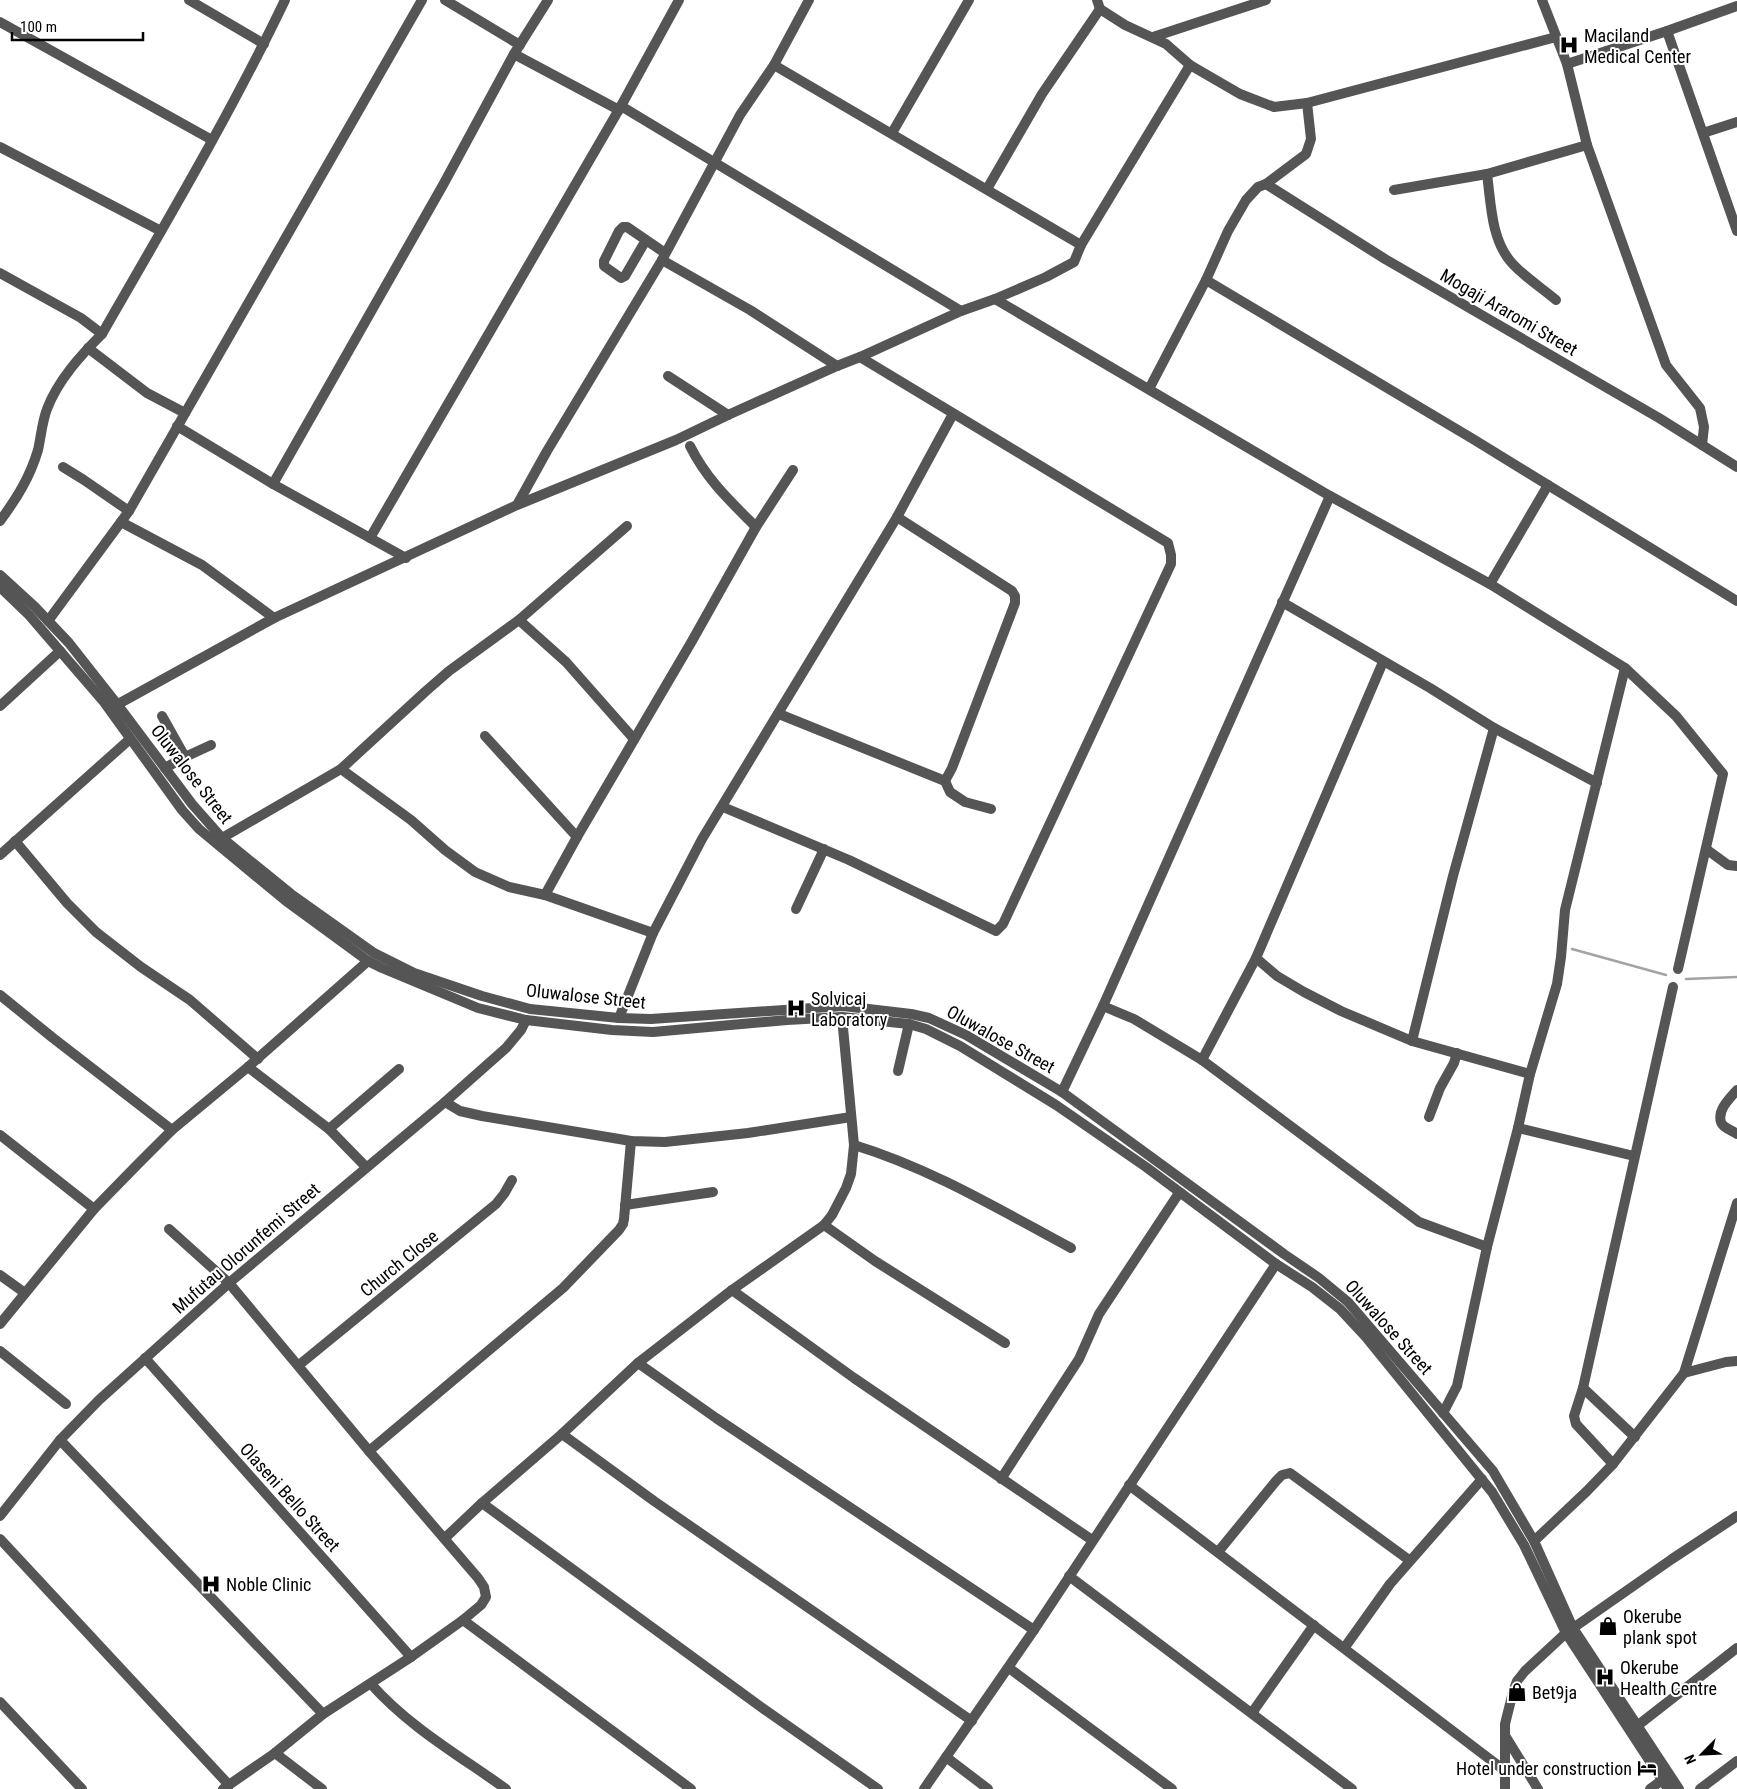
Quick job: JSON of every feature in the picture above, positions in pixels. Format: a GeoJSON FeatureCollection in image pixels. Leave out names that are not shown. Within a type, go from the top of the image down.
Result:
{"type":"FeatureCollection","features":[{"type":"Feature","properties":{"kind":"street"},"geometry":{"type":"LineString","coordinates":[[189,0],[264,44]]}},
{"type":"Feature","properties":{"kind":"street"},"geometry":{"type":"LineString","coordinates":[[0,521],[19,496],[30,474],[47,409],[62,380],[102,334],[212,140],[264,44],[285,0]]}},
{"type":"Feature","properties":{"kind":"street"},"geometry":{"type":"LineString","coordinates":[[48,621],[129,511],[422,0]]}},
{"type":"Feature","properties":{"kind":"street"},"geometry":{"type":"LineString","coordinates":[[446,0],[517,50],[715,161],[961,311]]}},
{"type":"Feature","properties":{"kind":"street"},"geometry":{"type":"LineString","coordinates":[[273,484],[443,185],[517,50],[548,0]]}},
{"type":"Feature","properties":{"kind":"street"},"geometry":{"type":"LineString","coordinates":[[370,538],[620,108],[679,0]]}},
{"type":"Feature","properties":{"kind":"street"},"geometry":{"type":"LineString","coordinates":[[517,505],[547,451],[664,257],[740,115],[774,65],[809,0]]}},
{"type":"Feature","properties":{"kind":"street"},"geometry":{"type":"LineString","coordinates":[[892,133],[969,0]]}},
{"type":"Feature","properties":{"kind":"street"},"geometry":{"type":"LineString","coordinates":[[1153,37],[1266,0]]}},
{"type":"Feature","properties":{"kind":"street"},"geometry":{"type":"LineString","coordinates":[[1542,0],[1567,64],[1587,145],[1666,365],[1700,408],[1704,427],[1702,445]]}},
{"type":"Feature","properties":{"kind":"street"},"geometry":{"type":"LineString","coordinates":[[987,189],[1042,94],[1098,5],[1125,25],[1166,44],[1190,64],[1240,94],[1274,108],[1307,103],[1556,37]]}},
{"type":"Feature","properties":{"kind":"street"},"geometry":{"type":"LineString","coordinates":[[1567,64],[1737,6]]}},
{"type":"Feature","properties":{"kind":"street"},"geometry":{"type":"LineString","coordinates":[[0,22],[212,140]]}},
{"type":"Feature","properties":{"kind":"street"},"geometry":{"type":"LineString","coordinates":[[1668,31],[1737,231]]}},
{"type":"Feature","properties":{"kind":"street"},"geometry":{"type":"LineString","coordinates":[[113,706],[274,618],[517,505],[676,440],[961,311],[1046,277],[1074,262],[1081,245],[1190,64]]}},
{"type":"Feature","properties":{"kind":"street"},"geometry":{"type":"LineString","coordinates":[[774,65],[1081,245]]}},
{"type":"Feature","properties":{"kind":"street"},"geometry":{"type":"LineString","coordinates":[[1149,389],[1206,280],[1228,231],[1246,200],[1258,187],[1266,184],[1306,154],[1311,139],[1307,103]]}},
{"type":"Feature","properties":{"kind":"street"},"geometry":{"type":"LineString","coordinates":[[1703,133],[1737,122]]}},
{"type":"Feature","properties":{"kind":"street"},"geometry":{"type":"LineString","coordinates":[[1394,190],[1487,174],[1587,145]]}},
{"type":"Feature","properties":{"kind":"street"},"geometry":{"type":"LineString","coordinates":[[0,147],[161,231]]}},
{"type":"Feature","properties":{"kind":"street"},"geometry":{"type":"LineString","coordinates":[[1487,174],[1496,234],[1503,249],[1511,262],[1556,300]]}},
{"type":"Feature","properties":{"kind":"street","name":"Mogaji Araromi Street"},"geometry":{"type":"LineString","coordinates":[[1266,184],[1386,259],[1634,403],[1737,467]]}},
{"type":"Feature","properties":{"kind":"street"},"geometry":{"type":"LineString","coordinates":[[646,240],[625,276],[617,277],[604,266],[604,261],[619,231],[623,227],[627,227],[646,240],[664,257],[837,366]]}},
{"type":"Feature","properties":{"kind":"street"},"geometry":{"type":"LineString","coordinates":[[0,273],[81,318],[102,334]]}},
{"type":"Feature","properties":{"kind":"street"},"geometry":{"type":"LineString","coordinates":[[1206,280],[1737,601]]}},
{"type":"Feature","properties":{"kind":"street"},"geometry":{"type":"LineString","coordinates":[[995,299],[1330,496],[1490,584],[1625,668],[1676,716],[1723,774],[1678,969]]}},
{"type":"Feature","properties":{"kind":"street"},"geometry":{"type":"LineString","coordinates":[[88,348],[147,393],[185,413]]}},
{"type":"Feature","properties":{"kind":"street"},"geometry":{"type":"LineString","coordinates":[[723,807],[849,860],[996,931],[1000,928],[1050,827],[1171,564],[1168,544],[860,357]]}},
{"type":"Feature","properties":{"kind":"street"},"geometry":{"type":"LineString","coordinates":[[668,376],[728,415]]}},
{"type":"Feature","properties":{"kind":"street"},"geometry":{"type":"LineString","coordinates":[[619,1018],[653,933],[702,839],[897,516],[953,414]]}},
{"type":"Feature","properties":{"kind":"street"},"geometry":{"type":"LineString","coordinates":[[177,426],[273,484],[406,558]]}},
{"type":"Feature","properties":{"kind":"street"},"geometry":{"type":"LineString","coordinates":[[690,446],[700,466],[712,482],[756,527]]}},
{"type":"Feature","properties":{"kind":"street"},"geometry":{"type":"LineString","coordinates":[[63,467],[129,511]]}},
{"type":"Feature","properties":{"kind":"street"},"geometry":{"type":"LineString","coordinates":[[545,895],[756,527],[793,470]]}},
{"type":"Feature","properties":{"kind":"street"},"geometry":{"type":"LineString","coordinates":[[1490,584],[1548,485]]}},
{"type":"Feature","properties":{"kind":"street"},"geometry":{"type":"LineString","coordinates":[[1062,1092],[1103,1006],[1330,496]]}},
{"type":"Feature","properties":{"kind":"street"},"geometry":{"type":"LineString","coordinates":[[897,516],[1012,591],[1015,596],[1015,603],[945,781]]}},
{"type":"Feature","properties":{"kind":"street"},"geometry":{"type":"LineString","coordinates":[[121,522],[202,565],[274,618]]}},
{"type":"Feature","properties":{"kind":"street"},"geometry":{"type":"LineString","coordinates":[[222,838],[341,769],[426,691],[519,620],[627,526]]}},
{"type":"Feature","properties":{"kind":"street","name":"Oluwalose Street"},"geometry":{"type":"LineString","coordinates":[[0,575],[69,643],[113,706],[130,739],[182,810],[199,829],[286,901],[368,961],[478,1008],[526,1020],[612,1030],[653,1032],[842,1017],[908,1024],[926,1029],[960,1046],[1032,1090],[1181,1192],[1276,1264],[1312,1287],[1340,1309],[1366,1337],[1492,1492],[1524,1545],[1570,1631],[1666,1781],[1679,1789]]}},
{"type":"Feature","properties":{"kind":"street","name":"Oluwalose Street"},"geometry":{"type":"LineString","coordinates":[[0,587],[29,615],[60,651],[113,706],[222,838],[291,894],[366,948],[414,973],[482,996],[530,1009],[619,1018],[651,1019],[843,1006],[911,1014],[929,1018],[966,1035],[1062,1092],[1319,1278],[1348,1302],[1374,1330],[1493,1471],[1534,1541],[1570,1631],[1637,1726],[1666,1781]]}},
{"type":"Feature","properties":{"kind":"street"},"geometry":{"type":"LineString","coordinates":[[1282,602],[1494,728],[1597,783]]}},
{"type":"Feature","properties":{"kind":"street"},"geometry":{"type":"LineString","coordinates":[[519,620],[566,662],[634,739]]}},
{"type":"Feature","properties":{"kind":"street"},"geometry":{"type":"LineString","coordinates":[[0,706],[60,651]]}},
{"type":"Feature","properties":{"kind":"street"},"geometry":{"type":"LineString","coordinates":[[1202,1060],[1256,958],[1384,662]]}},
{"type":"Feature","properties":{"kind":"street"},"geometry":{"type":"LineString","coordinates":[[1443,1413],[1457,1386],[1487,1247],[1530,1074],[1557,984],[1565,910],[1625,668]]}},
{"type":"Feature","properties":{"kind":"street"},"geometry":{"type":"LineString","coordinates":[[779,714],[945,781],[950,792],[965,802],[991,809]]}},
{"type":"Feature","properties":{"kind":"street"},"geometry":{"type":"LineString","coordinates":[[162,716],[185,757]]}},
{"type":"Feature","properties":{"kind":"street"},"geometry":{"type":"LineString","coordinates":[[1412,1040],[1453,876],[1494,728]]}},
{"type":"Feature","properties":{"kind":"street"},"geometry":{"type":"LineString","coordinates":[[484,736],[577,837]]}},
{"type":"Feature","properties":{"kind":"street"},"geometry":{"type":"LineString","coordinates":[[0,855],[130,739]]}},
{"type":"Feature","properties":{"kind":"street"},"geometry":{"type":"LineString","coordinates":[[165,768],[211,745]]}},
{"type":"Feature","properties":{"kind":"street"},"geometry":{"type":"LineString","coordinates":[[341,769],[411,820],[445,850],[475,872],[509,887],[545,895],[653,933]]}},
{"type":"Feature","properties":{"kind":"street"},"geometry":{"type":"LineString","coordinates":[[15,841],[67,903],[96,932],[141,967],[190,1000],[258,1058]]}},
{"type":"Feature","properties":{"kind":"street"},"geometry":{"type":"LineString","coordinates":[[796,909],[824,849]]}},
{"type":"Feature","properties":{"kind":"street"},"geometry":{"type":"LineString","coordinates":[[1706,849],[1728,865],[1737,866]]}},
{"type":"Feature","properties":{"kind":"street"},"geometry":{"type":"LineString","coordinates":[[1256,958],[1277,976],[1341,1011],[1412,1040],[1530,1074]]}},
{"type":"Feature","properties":{"kind":"street"},"geometry":{"type":"LineString","coordinates":[[0,1324],[94,1209],[172,1130],[248,1067],[368,961]]}},
{"type":"Feature","properties":{"kind":"street"},"geometry":{"type":"LineString","coordinates":[[1613,1464],[1574,1420],[1574,1416],[1584,1388],[1673,987]]}},
{"type":"Feature","properties":{"kind":"street"},"geometry":{"type":"LineString","coordinates":[[0,995],[172,1130]]}},
{"type":"Feature","properties":{"kind":"street"},"geometry":{"type":"LineString","coordinates":[[1103,1006],[1134,1019],[1202,1060],[1419,1222],[1487,1247]]}},
{"type":"Feature","properties":{"kind":"street"},"geometry":{"type":"LineString","coordinates":[[445,1538],[482,1503],[562,1434],[638,1363],[732,1290],[824,1225],[836,1208],[846,1188],[851,1174],[854,1145],[842,1017]]}},
{"type":"Feature","properties":{"kind":"street","name":"Mufutau Olorunfemi Street"},"geometry":{"type":"LineString","coordinates":[[0,1516],[60,1440],[86,1412],[229,1283],[506,1048],[521,1030],[526,1020]]}},
{"type":"Feature","properties":{"kind":"street"},"geometry":{"type":"LineString","coordinates":[[898,1071],[908,1024]]}},
{"type":"Feature","properties":{"kind":"street"},"geometry":{"type":"LineString","coordinates":[[1430,1117],[1440,1088],[1454,1063],[1457,1053]]}},
{"type":"Feature","properties":{"kind":"street"},"geometry":{"type":"LineString","coordinates":[[248,1067],[329,1128],[366,1167]]}},
{"type":"Feature","properties":{"kind":"street"},"geometry":{"type":"LineString","coordinates":[[329,1128],[399,1069]]}},
{"type":"Feature","properties":{"kind":"street"},"geometry":{"type":"LineString","coordinates":[[1737,1090],[1723,1106],[1720,1120],[1723,1126],[1737,1134]]}},
{"type":"Feature","properties":{"kind":"street"},"geometry":{"type":"LineString","coordinates":[[444,1102],[460,1111],[482,1116],[631,1141],[665,1142],[748,1133],[851,1116]]}},
{"type":"Feature","properties":{"kind":"street"},"geometry":{"type":"LineString","coordinates":[[1518,1128],[1634,1156]]}},
{"type":"Feature","properties":{"kind":"street"},"geometry":{"type":"LineString","coordinates":[[0,1134],[94,1209]]}},
{"type":"Feature","properties":{"kind":"street"},"geometry":{"type":"LineString","coordinates":[[369,1451],[563,1288],[619,1230],[623,1224],[631,1141]]}},
{"type":"Feature","properties":{"kind":"street"},"geometry":{"type":"LineString","coordinates":[[854,1145],[941,1179],[1071,1248]]}},
{"type":"Feature","properties":{"kind":"street","name":"Church Close"},"geometry":{"type":"LineString","coordinates":[[299,1365],[496,1204],[512,1180]]}},
{"type":"Feature","properties":{"kind":"street"},"geometry":{"type":"LineString","coordinates":[[625,1205],[714,1192]]}},
{"type":"Feature","properties":{"kind":"street"},"geometry":{"type":"LineString","coordinates":[[1001,1479],[1079,1359],[1099,1314],[1181,1192]]}},
{"type":"Feature","properties":{"kind":"street"},"geometry":{"type":"LineString","coordinates":[[1208,1212],[1215,1203]]}},
{"type":"Feature","properties":{"kind":"street"},"geometry":{"type":"LineString","coordinates":[[1534,1541],[1613,1464],[1684,1373],[1737,1203]]}},
{"type":"Feature","properties":{"kind":"street"},"geometry":{"type":"LineString","coordinates":[[824,1225],[875,1261],[1005,1343]]}},
{"type":"Feature","properties":{"kind":"street"},"geometry":{"type":"LineString","coordinates":[[0,1538],[226,1787],[275,1753],[323,1714],[411,1657],[463,1620],[481,1605],[486,1597],[484,1587],[445,1538],[369,1451],[229,1283],[169,1230]]}},
{"type":"Feature","properties":{"kind":"street"},"geometry":{"type":"LineString","coordinates":[[924,1789],[1034,1630],[1276,1264]]}},
{"type":"Feature","properties":{"kind":"street"},"geometry":{"type":"LineString","coordinates":[[0,1275],[25,1294]]}},
{"type":"Feature","properties":{"kind":"street"},"geometry":{"type":"LineString","coordinates":[[732,1290],[854,1378],[1092,1540]]}},
{"type":"Feature","properties":{"kind":"street"},"geometry":{"type":"LineString","coordinates":[[0,1351],[66,1404]]}},
{"type":"Feature","properties":{"kind":"street","name":"Olaseni Bello Street"},"geometry":{"type":"LineString","coordinates":[[145,1358],[411,1657]]}},
{"type":"Feature","properties":{"kind":"street"},"geometry":{"type":"LineString","coordinates":[[1684,1373],[1726,1362],[1737,1362]]}},
{"type":"Feature","properties":{"kind":"street"},"geometry":{"type":"LineString","coordinates":[[638,1363],[716,1418],[1034,1630]]}},
{"type":"Feature","properties":{"kind":"street"},"geometry":{"type":"LineString","coordinates":[[1584,1388],[1635,1437]]}},
{"type":"Feature","properties":{"kind":"street"},"geometry":{"type":"LineString","coordinates":[[562,1434],[669,1512],[972,1721]]}},
{"type":"Feature","properties":{"kind":"street"},"geometry":{"type":"LineString","coordinates":[[60,1440],[323,1714]]}},
{"type":"Feature","properties":{"kind":"street"},"geometry":{"type":"LineString","coordinates":[[1218,1552],[1276,1481],[1282,1475],[1290,1473],[1409,1560]]}},
{"type":"Feature","properties":{"kind":"street"},"geometry":{"type":"LineString","coordinates":[[1345,1647],[1409,1560],[1482,1478]]}},
{"type":"Feature","properties":{"kind":"street"},"geometry":{"type":"LineString","coordinates":[[1129,1485],[1345,1647],[1504,1770]]}},
{"type":"Feature","properties":{"kind":"street"},"geometry":{"type":"LineString","coordinates":[[482,1503],[761,1707],[878,1789]]}},
{"type":"Feature","properties":{"kind":"street"},"geometry":{"type":"LineString","coordinates":[[1505,1789],[1506,1737],[1504,1724],[1507,1709],[1518,1681],[1525,1671],[1570,1631],[1672,1558],[1737,1516]]}},
{"type":"Feature","properties":{"kind":"street"},"geometry":{"type":"LineString","coordinates":[[1069,1576],[1254,1713],[1352,1789]]}},
{"type":"Feature","properties":{"kind":"street"},"geometry":{"type":"LineString","coordinates":[[463,1620],[691,1789]]}},
{"type":"Feature","properties":{"kind":"street"},"geometry":{"type":"LineString","coordinates":[[1254,1713],[1254,1710],[1314,1625]]}},
{"type":"Feature","properties":{"kind":"street"},"geometry":{"type":"LineString","coordinates":[[1637,1726],[1737,1648]]}},
{"type":"Feature","properties":{"kind":"street"},"geometry":{"type":"LineString","coordinates":[[1008,1668],[1172,1789]]}},
{"type":"Feature","properties":{"kind":"street"},"geometry":{"type":"LineString","coordinates":[[370,1684],[394,1708],[441,1745],[506,1789]]}},
{"type":"Feature","properties":{"kind":"street"},"geometry":{"type":"LineString","coordinates":[[0,1702],[82,1789]]}},
{"type":"Feature","properties":{"kind":"street"},"geometry":{"type":"LineString","coordinates":[[1506,1737],[1538,1789]]}},
{"type":"Feature","properties":{"kind":"street"},"geometry":{"type":"LineString","coordinates":[[275,1753],[322,1789]]}},
{"type":"Feature","properties":{"kind":"street"},"geometry":{"type":"LineString","coordinates":[[946,1757],[988,1789]]}},
{"type":"Feature","properties":{"kind":"street"},"geometry":{"type":"LineString","coordinates":[[1700,1789],[1737,1761]]}},
{"type":"Feature","properties":{"kind":"street"},"geometry":{"type":"LineString","coordinates":[[1650,1789],[1666,1781]]}},
{"type":"Feature","properties":{"kind":"waterway"},"geometry":{"type":"LineString","coordinates":[[1572,949],[1666,975]]}},
{"type":"Feature","properties":{"kind":"waterway"},"geometry":{"type":"LineString","coordinates":[[1686,979],[1737,977]]}},
{"type":"Feature","properties":{"kind":"place","name":"Maciland Medical Center"},"geometry":{"type":"Point","coordinates":[1569,45]}},
{"type":"Feature","properties":{"kind":"place","name":"Solvicaj Laboratory"},"geometry":{"type":"Point","coordinates":[796,1008]}},
{"type":"Feature","properties":{"kind":"place","name":"Noble Clinic"},"geometry":{"type":"Point","coordinates":[211,1584]}},
{"type":"Feature","properties":{"kind":"place","name":"Okerube plank spot"},"geometry":{"type":"Point","coordinates":[1608,1626]}},
{"type":"Feature","properties":{"kind":"place","name":"Okerube Health Centre"},"geometry":{"type":"Point","coordinates":[1605,1677]}},
{"type":"Feature","properties":{"kind":"place","name":"Bet9ja"},"geometry":{"type":"Point","coordinates":[1517,1692]}},
{"type":"Feature","properties":{"kind":"place","name":"Hotel under construction"},"geometry":{"type":"Point","coordinates":[1647,1768]}}]}
